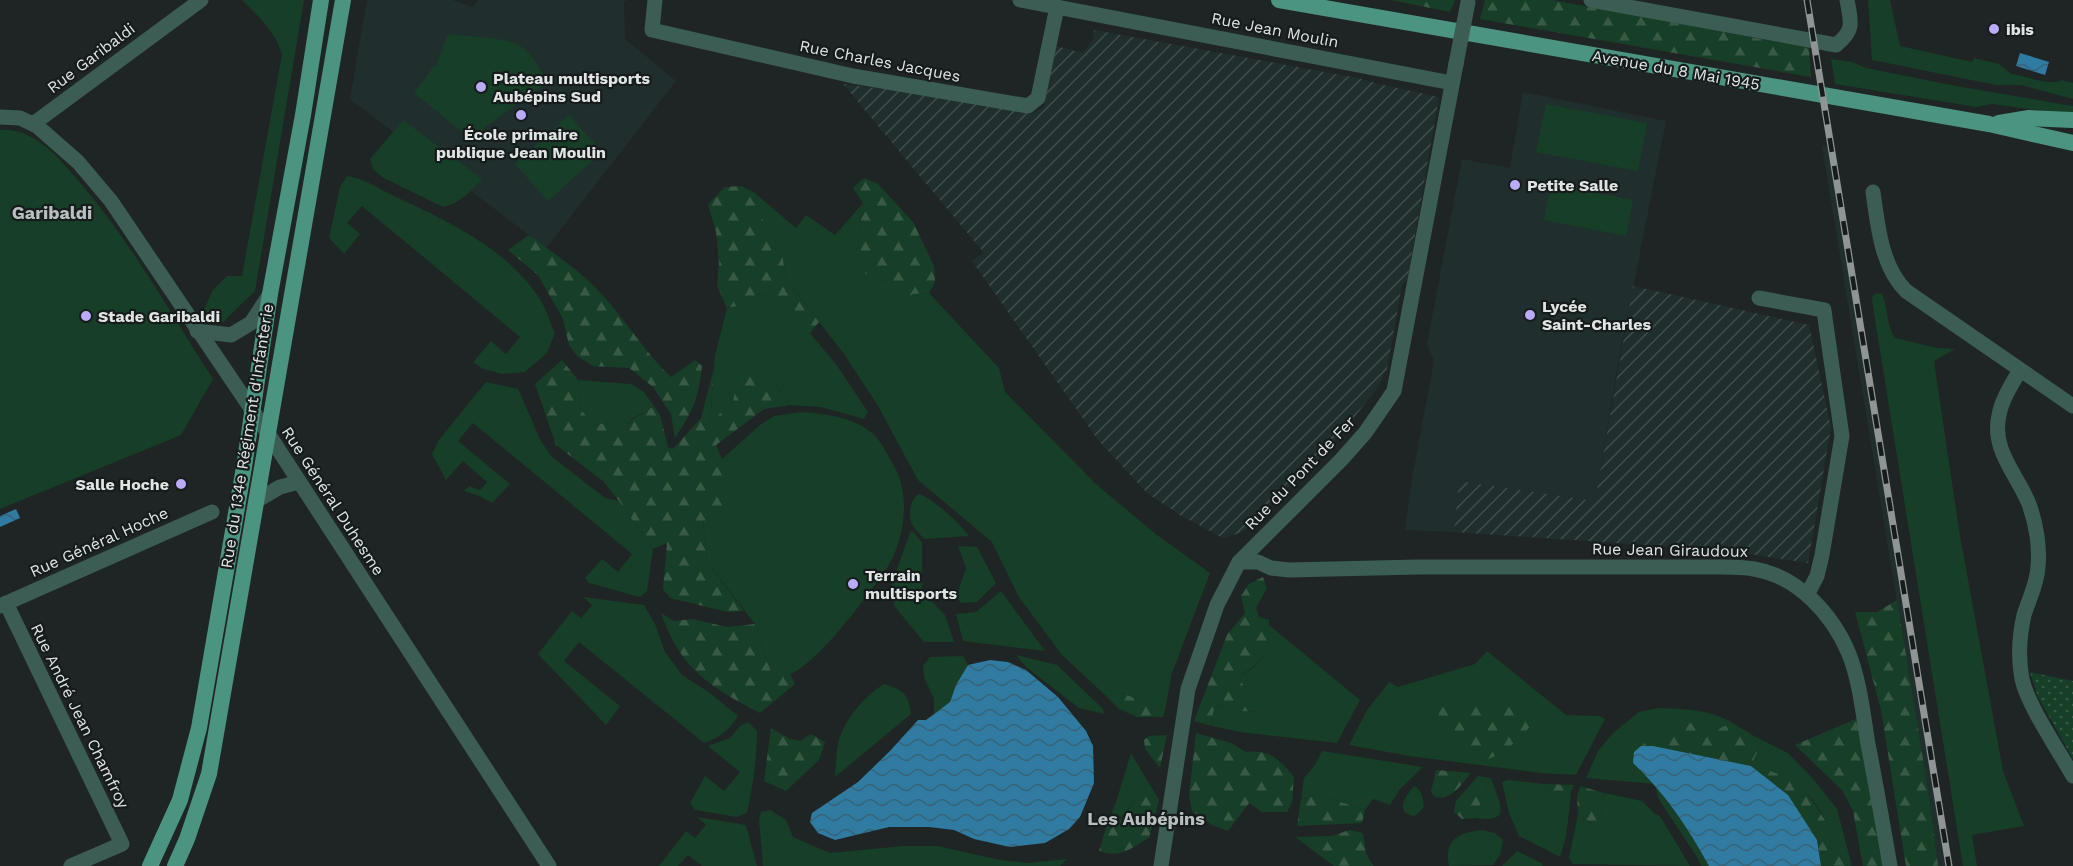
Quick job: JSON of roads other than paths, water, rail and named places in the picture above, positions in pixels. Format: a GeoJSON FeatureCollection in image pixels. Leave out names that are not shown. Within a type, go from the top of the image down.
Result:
{"type":"FeatureCollection","features":[{"type":"Feature","properties":{"kind":"main road","name":"Rue du 134e Régiment d'Infanterie"},"geometry":{"type":"LineString","coordinates":[[150,866],[180,800],[199,728],[321,0]]}},
{"type":"Feature","properties":{"kind":"main road","name":"Rue du 134e Régiment d'Infanterie"},"geometry":{"type":"LineString","coordinates":[[175,866],[188,839],[209,774],[343,0]]}},
{"type":"Feature","properties":{"kind":"main road","name":"Avenue du 8 Mai 1945"},"geometry":{"type":"LineString","coordinates":[[1279,0],[1989,124],[2073,143]]}},
{"type":"Feature","properties":{"kind":"main road"},"geometry":{"type":"LineString","coordinates":[[1989,124],[2028,118],[2073,120]]}},
{"type":"Feature","properties":{"kind":"street","name":"Rue Garibaldi"},"geometry":{"type":"LineString","coordinates":[[33,124],[201,0]]}},
{"type":"Feature","properties":{"kind":"street","name":"Rue Charles Jacques"},"geometry":{"type":"LineString","coordinates":[[655,0],[652,30],[853,76],[1028,106],[1038,98],[1057,7]]}},
{"type":"Feature","properties":{"kind":"street","name":"Rue Jean Moulin"},"geometry":{"type":"LineString","coordinates":[[1020,0],[1452,83]]}},
{"type":"Feature","properties":{"kind":"street"},"geometry":{"type":"LineString","coordinates":[[1591,0],[1836,45],[1846,37],[1851,27],[1847,0]]}},
{"type":"Feature","properties":{"kind":"street","name":"Rue du Pont de Fer"},"geometry":{"type":"LineString","coordinates":[[1161,866],[1188,689],[1217,605],[1239,562],[1341,460],[1365,433],[1394,391],[1469,1]]}},
{"type":"Feature","properties":{"kind":"street"},"geometry":{"type":"LineString","coordinates":[[0,117],[20,118],[33,124]]}},
{"type":"Feature","properties":{"kind":"street","name":"Rue Général Duhesme"},"geometry":{"type":"LineString","coordinates":[[33,124],[78,162],[111,201],[269,435],[549,866]]}},
{"type":"Feature","properties":{"kind":"street"},"geometry":{"type":"LineString","coordinates":[[1873,192],[1878,227],[1895,280],[1906,291],[2073,406]]}},
{"type":"Feature","properties":{"kind":"street"},"geometry":{"type":"LineString","coordinates":[[197,331],[231,335],[250,323],[270,294]]}},
{"type":"Feature","properties":{"kind":"street"},"geometry":{"type":"LineString","coordinates":[[1759,298],[1824,310],[1842,436],[1822,555],[1817,576],[1807,595]]}},
{"type":"Feature","properties":{"kind":"street"},"geometry":{"type":"LineString","coordinates":[[2020,370],[2002,402],[1998,417],[2000,447],[2028,502],[2037,546],[2038,567],[2025,615],[2019,661],[2023,682],[2031,701],[2073,776]]}},
{"type":"Feature","properties":{"kind":"street"},"geometry":{"type":"LineString","coordinates":[[256,501],[280,487],[298,482]]}},
{"type":"Feature","properties":{"kind":"street","name":"Rue Général Hoche"},"geometry":{"type":"LineString","coordinates":[[3,605],[212,512]]}},
{"type":"Feature","properties":{"kind":"street","name":"Rue Jean Giraudoux"},"geometry":{"type":"LineString","coordinates":[[1239,562],[1258,562],[1271,568],[1289,570],[1418,567],[1722,567],[1754,569],[1773,574],[1791,583],[1807,595],[1820,608],[1840,636],[1855,674],[1890,866]]}},
{"type":"Feature","properties":{"kind":"street","name":"Rue André Jean Chamfroy"},"geometry":{"type":"LineString","coordinates":[[3,605],[122,844],[71,866]]}},
{"type":"Feature","properties":{"kind":"water"},"geometry":{"type":"Polygon","coordinates":[[[2020,53],[2049,62],[2045,75],[2016,66],[2020,53]]]}},
{"type":"Feature","properties":{"kind":"water"},"geometry":{"type":"Polygon","coordinates":[[[16,509],[20,518],[0,527],[0,516],[16,509]]]}},
{"type":"Feature","properties":{"kind":"water"},"geometry":{"type":"Polygon","coordinates":[[[990,660],[1008,662],[1026,670],[1058,697],[1086,731],[1093,746],[1094,783],[1080,817],[1069,829],[1045,843],[1010,847],[974,839],[954,830],[929,827],[889,827],[835,840],[818,833],[810,822],[812,813],[858,782],[918,720],[926,720],[950,702],[956,685],[968,665],[990,660]]]}},
{"type":"Feature","properties":{"kind":"water"},"geometry":{"type":"Polygon","coordinates":[[[1641,746],[1653,746],[1751,766],[1788,795],[1817,840],[1821,866],[1709,866],[1675,812],[1633,763],[1634,752],[1641,746]]]}},
{"type":"Feature","properties":{"kind":"railway"},"geometry":{"type":"LineString","coordinates":[[1807,0],[1949,866]]}},
{"type":"Feature","properties":{"kind":"place","name":"ibis"},"geometry":{"type":"Point","coordinates":[1994,29]}},
{"type":"Feature","properties":{"kind":"place","name":"Plateau multisports Aubépins Sud"},"geometry":{"type":"Point","coordinates":[481,87]}},
{"type":"Feature","properties":{"kind":"place","name":"École primaire publique Jean Moulin"},"geometry":{"type":"Point","coordinates":[521,115]}},
{"type":"Feature","properties":{"kind":"place","name":"Petite Salle"},"geometry":{"type":"Point","coordinates":[1515,185]}},
{"type":"Feature","properties":{"kind":"place","name":"Lycée Saint-Charles"},"geometry":{"type":"Point","coordinates":[1530,315]}},
{"type":"Feature","properties":{"kind":"place","name":"Stade Garibaldi"},"geometry":{"type":"Point","coordinates":[86,316]}},
{"type":"Feature","properties":{"kind":"place","name":"Salle Hoche"},"geometry":{"type":"Point","coordinates":[181,484]}},
{"type":"Feature","properties":{"kind":"place","name":"Terrain multisports"},"geometry":{"type":"Point","coordinates":[853,584]}},
{"type":"Feature","properties":{"kind":"district","name":"Garibaldi"},"geometry":{"type":"Point","coordinates":[52,212]}},
{"type":"Feature","properties":{"kind":"district","name":"Les Aubépins"},"geometry":{"type":"Point","coordinates":[1146,818]}}]}
